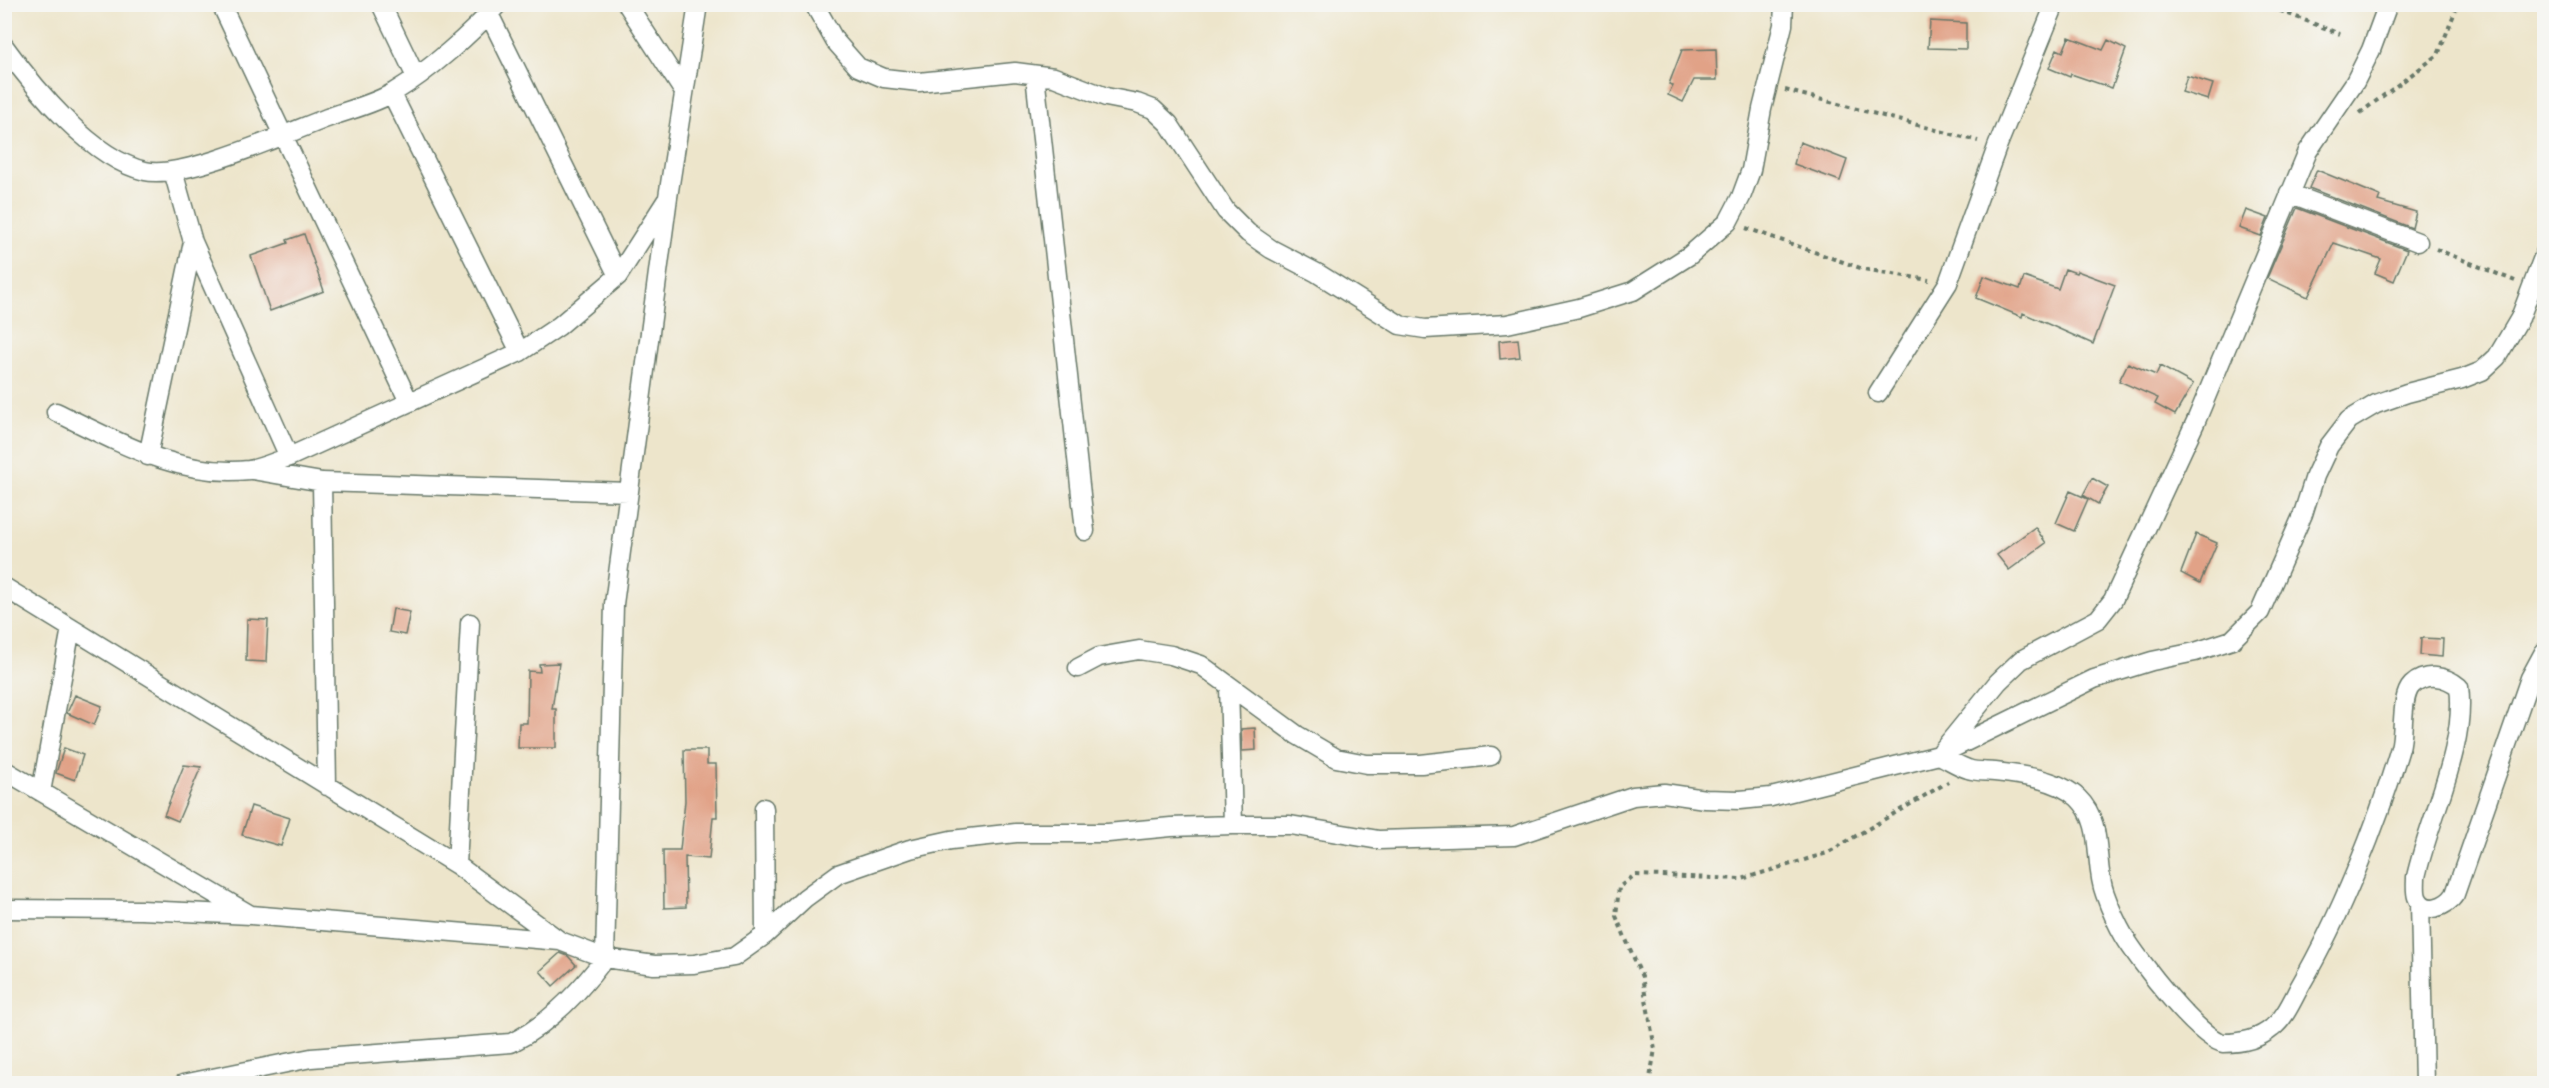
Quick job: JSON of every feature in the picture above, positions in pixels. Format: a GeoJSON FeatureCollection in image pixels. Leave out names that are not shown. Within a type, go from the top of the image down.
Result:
{"type":"FeatureCollection","features":[{"type":"Feature","properties":{"kind":"street"},"geometry":{"type":"LineString","coordinates":[[220,4],[409,402]]}},
{"type":"Feature","properties":{"kind":"street"},"geometry":{"type":"LineString","coordinates":[[381,4],[416,77]]}},
{"type":"Feature","properties":{"kind":"street"},"geometry":{"type":"LineString","coordinates":[[627,4],[684,92]]}},
{"type":"Feature","properties":{"kind":"street"},"geometry":{"type":"LineString","coordinates":[[183,1083],[311,1058],[511,1042],[530,1034],[546,1021],[592,976],[605,958],[614,604],[668,197],[699,4]]}},
{"type":"Feature","properties":{"kind":"street"},"geometry":{"type":"LineString","coordinates":[[814,4],[834,41],[858,67],[885,78],[919,82],[1015,72],[1054,78],[1106,97],[1137,103],[1153,109],[1169,124],[1226,211],[1248,233],[1270,249],[1317,273],[1400,325],[1425,329],[1507,324],[1579,308],[1633,291],[1690,255],[1728,222],[1741,198],[1751,170],[1767,85],[1783,25],[1784,4]]}},
{"type":"Feature","properties":{"kind":"street"},"geometry":{"type":"LineString","coordinates":[[1878,393],[1948,284],[1997,147],[2055,4]]}},
{"type":"Feature","properties":{"kind":"street"},"geometry":{"type":"LineString","coordinates":[[1939,755],[1998,682],[2021,660],[2098,619],[2113,600],[2196,421],[2308,151],[2355,82],[2371,50],[2388,4]]}},
{"type":"Feature","properties":{"kind":"street"},"geometry":{"type":"LineString","coordinates":[[4,46],[31,83],[76,129],[108,155],[145,171],[172,171],[235,153],[392,94],[416,77],[494,9],[618,276]]}},
{"type":"Feature","properties":{"kind":"street"},"geometry":{"type":"LineString","coordinates":[[1035,75],[1086,531]]}},
{"type":"Feature","properties":{"kind":"street"},"geometry":{"type":"LineString","coordinates":[[392,94],[520,352]]}},
{"type":"Feature","properties":{"kind":"street"},"geometry":{"type":"LineString","coordinates":[[172,171],[193,242],[289,457]]}},
{"type":"Feature","properties":{"kind":"street"},"geometry":{"type":"LineString","coordinates":[[2289,193],[2418,242]]}},
{"type":"Feature","properties":{"kind":"street"},"geometry":{"type":"LineString","coordinates":[[250,470],[289,457],[520,352],[559,326],[618,276],[668,197]]}},
{"type":"Feature","properties":{"kind":"street"},"geometry":{"type":"LineString","coordinates":[[148,456],[193,242]]}},
{"type":"Feature","properties":{"kind":"street"},"geometry":{"type":"LineString","coordinates":[[4,587],[457,865],[560,941],[605,958],[654,965],[694,964],[734,957],[765,935],[805,898],[838,874],[910,849],[951,840],[1016,833],[1108,833],[1172,827],[1233,825],[1290,825],[1379,840],[1514,836],[1633,796],[1664,793],[1705,799],[1740,800],[1771,797],[1939,755],[2094,679],[2232,640],[2260,612],[2303,514],[2315,477],[2330,446],[2349,420],[2376,404],[2482,371],[2497,357],[2520,318],[2544,255]]}},
{"type":"Feature","properties":{"kind":"street"},"geometry":{"type":"LineString","coordinates":[[56,412],[148,456],[200,468],[250,470],[322,482],[629,492]]}},
{"type":"Feature","properties":{"kind":"street"},"geometry":{"type":"LineString","coordinates":[[322,482],[327,786]]}},
{"type":"Feature","properties":{"kind":"street"},"geometry":{"type":"LineString","coordinates":[[457,865],[470,623]]}},
{"type":"Feature","properties":{"kind":"street"},"geometry":{"type":"LineString","coordinates":[[41,792],[71,628]]}},
{"type":"Feature","properties":{"kind":"street"},"geometry":{"type":"LineString","coordinates":[[1078,668],[1099,657],[1139,650],[1171,655],[1201,664],[1297,735],[1336,758],[1367,764],[1421,764],[1491,756]]}},
{"type":"Feature","properties":{"kind":"street"},"geometry":{"type":"LineString","coordinates":[[1939,755],[1969,770],[2017,774],[2049,782],[2077,797],[2087,810],[2095,831],[2104,892],[2124,936],[2154,978],[2206,1035],[2221,1043],[2240,1042],[2255,1038],[2272,1029],[2316,958],[2367,842],[2401,745],[2407,694],[2413,684],[2424,679],[2438,677],[2449,679],[2458,687],[2461,704],[2457,739],[2416,877],[2416,895],[2420,902],[2427,907],[2438,908],[2450,903],[2455,894],[2530,678],[2544,652]]}},
{"type":"Feature","properties":{"kind":"street"},"geometry":{"type":"LineString","coordinates":[[1229,686],[1233,825]]}},
{"type":"Feature","properties":{"kind":"street"},"geometry":{"type":"LineString","coordinates":[[4,770],[251,915]]}},
{"type":"Feature","properties":{"kind":"street"},"geometry":{"type":"LineString","coordinates":[[764,808],[765,935]]}},
{"type":"Feature","properties":{"kind":"street"},"geometry":{"type":"LineString","coordinates":[[2420,902],[2424,1083]]}},
{"type":"Feature","properties":{"kind":"street"},"geometry":{"type":"LineString","coordinates":[[4,909],[141,910],[251,915],[560,941]]}},
{"type":"Feature","properties":{"kind":"path"},"geometry":{"type":"LineString","coordinates":[[2263,4],[2340,34]]}},
{"type":"Feature","properties":{"kind":"path"},"geometry":{"type":"LineString","coordinates":[[2355,116],[2438,55],[2458,4]]}},
{"type":"Feature","properties":{"kind":"path"},"geometry":{"type":"LineString","coordinates":[[1767,85],[1997,147]]}},
{"type":"Feature","properties":{"kind":"path"},"geometry":{"type":"LineString","coordinates":[[1728,222],[1863,269],[1948,284]]}},
{"type":"Feature","properties":{"kind":"path"},"geometry":{"type":"LineString","coordinates":[[2418,242],[2532,288]]}},
{"type":"Feature","properties":{"kind":"path"},"geometry":{"type":"LineString","coordinates":[[1649,1083],[1655,1049],[1642,976],[1616,916],[1619,887],[1635,876],[1742,879],[1827,853],[1969,770]]}},
{"type":"Feature","properties":{"kind":"building"},"geometry":{"type":"Polygon","coordinates":[[[1930,21],[1966,23],[1966,49],[1928,48],[1930,21]]]}},
{"type":"Feature","properties":{"kind":"building"},"geometry":{"type":"Polygon","coordinates":[[[2069,37],[2103,50],[2108,40],[2126,49],[2112,88],[2071,74],[2070,77],[2049,68],[2057,49],[2063,52],[2069,37]]]}},
{"type":"Feature","properties":{"kind":"building"},"geometry":{"type":"Polygon","coordinates":[[[1716,49],[1717,80],[1694,80],[1683,102],[1668,95],[1673,85],[1669,84],[1682,50],[1716,49]]]}},
{"type":"Feature","properties":{"kind":"building"},"geometry":{"type":"Polygon","coordinates":[[[2187,76],[2213,84],[2208,100],[2182,92],[2187,76]]]}},
{"type":"Feature","properties":{"kind":"building"},"geometry":{"type":"Polygon","coordinates":[[[1800,142],[1847,160],[1840,181],[1794,164],[1800,142]]]}},
{"type":"Feature","properties":{"kind":"building"},"geometry":{"type":"Polygon","coordinates":[[[2317,170],[2380,196],[2378,201],[2416,212],[2412,228],[2309,188],[2317,170]]]}},
{"type":"Feature","properties":{"kind":"building"},"geometry":{"type":"Polygon","coordinates":[[[2297,208],[2407,250],[2394,281],[2375,273],[2381,259],[2334,243],[2308,297],[2267,278],[2297,208]]]}},
{"type":"Feature","properties":{"kind":"building"},"geometry":{"type":"Polygon","coordinates":[[[2246,210],[2268,218],[2261,236],[2239,228],[2246,210]]]}},
{"type":"Feature","properties":{"kind":"building"},"geometry":{"type":"Polygon","coordinates":[[[304,234],[324,291],[270,311],[251,256],[288,243],[287,240],[304,234]]]}},
{"type":"Feature","properties":{"kind":"building"},"geometry":{"type":"Polygon","coordinates":[[[2065,269],[2115,285],[2093,344],[2023,313],[2022,317],[1976,298],[1984,276],[2020,289],[2024,277],[2058,289],[2065,269]]]}},
{"type":"Feature","properties":{"kind":"building"},"geometry":{"type":"Polygon","coordinates":[[[1518,339],[1520,357],[1500,359],[1499,341],[1518,339]]]}},
{"type":"Feature","properties":{"kind":"building"},"geometry":{"type":"Polygon","coordinates":[[[2128,363],[2156,375],[2160,366],[2193,384],[2175,415],[2155,404],[2158,398],[2119,381],[2128,363]]]}},
{"type":"Feature","properties":{"kind":"building"},"geometry":{"type":"Polygon","coordinates":[[[2092,478],[2108,487],[2098,504],[2083,495],[2092,478]]]}},
{"type":"Feature","properties":{"kind":"building"},"geometry":{"type":"Polygon","coordinates":[[[2070,491],[2088,499],[2074,531],[2056,523],[2070,491]]]}},
{"type":"Feature","properties":{"kind":"building"},"geometry":{"type":"Polygon","coordinates":[[[2035,527],[2046,543],[2009,570],[1997,555],[2035,527]]]}},
{"type":"Feature","properties":{"kind":"building"},"geometry":{"type":"Polygon","coordinates":[[[2196,534],[2217,543],[2200,583],[2181,573],[2196,534]]]}},
{"type":"Feature","properties":{"kind":"building"},"geometry":{"type":"Polygon","coordinates":[[[393,609],[410,612],[405,635],[389,632],[393,609]]]}},
{"type":"Feature","properties":{"kind":"building"},"geometry":{"type":"Polygon","coordinates":[[[247,619],[268,620],[266,662],[246,661],[247,619]]]}},
{"type":"Feature","properties":{"kind":"building"},"geometry":{"type":"Polygon","coordinates":[[[2421,638],[2443,639],[2442,657],[2420,655],[2421,638]]]}},
{"type":"Feature","properties":{"kind":"building"},"geometry":{"type":"Polygon","coordinates":[[[559,663],[552,709],[556,709],[556,748],[518,748],[519,723],[527,723],[528,671],[540,672],[539,664],[559,663]]]}},
{"type":"Feature","properties":{"kind":"building"},"geometry":{"type":"Polygon","coordinates":[[[75,695],[102,706],[94,725],[67,713],[75,695]]]}},
{"type":"Feature","properties":{"kind":"building"},"geometry":{"type":"Polygon","coordinates":[[[1255,728],[1256,750],[1242,751],[1241,729],[1255,728]]]}},
{"type":"Feature","properties":{"kind":"building"},"geometry":{"type":"Polygon","coordinates":[[[64,748],[83,755],[75,780],[56,773],[64,748]]]}},
{"type":"Feature","properties":{"kind":"building"},"geometry":{"type":"Polygon","coordinates":[[[684,750],[707,750],[707,764],[716,764],[717,817],[713,817],[709,859],[685,857],[686,907],[664,908],[663,850],[680,850],[685,801],[684,750]]]}},
{"type":"Feature","properties":{"kind":"building"},"geometry":{"type":"Polygon","coordinates":[[[184,765],[201,767],[178,821],[164,815],[184,765]]]}},
{"type":"Feature","properties":{"kind":"building"},"geometry":{"type":"Polygon","coordinates":[[[251,806],[290,818],[281,846],[242,835],[251,806]]]}},
{"type":"Feature","properties":{"kind":"building"},"geometry":{"type":"Polygon","coordinates":[[[560,953],[568,956],[576,965],[553,986],[540,971],[560,953]]]}}]}
